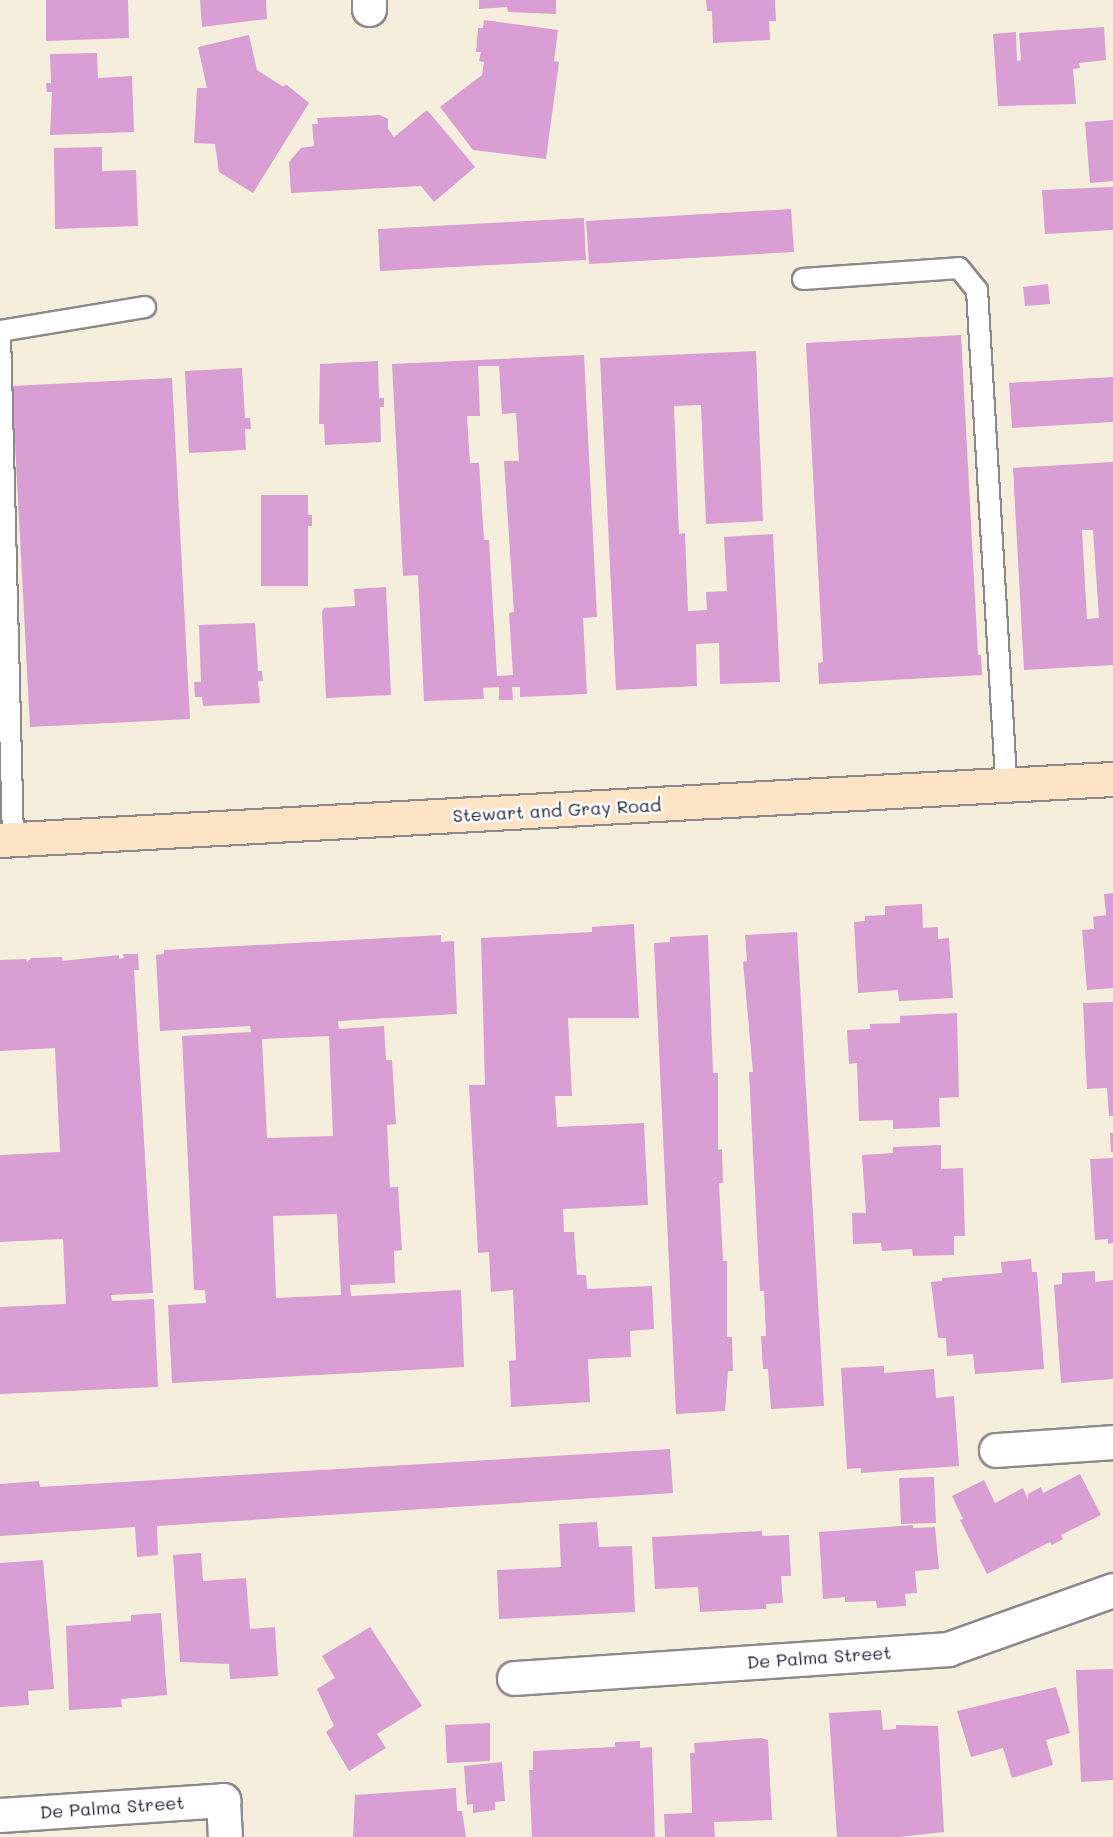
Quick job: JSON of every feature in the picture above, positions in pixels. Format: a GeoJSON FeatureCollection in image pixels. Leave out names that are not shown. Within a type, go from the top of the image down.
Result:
{"type":"FeatureCollection","features":[{"type":"Feature","properties":{"kind":"main road","name":"Stewart and Gray Road"},"geometry":{"type":"LineString","coordinates":[[6,839],[1113,779]]}},
{"type":"Feature","properties":{"kind":"street"},"geometry":{"type":"LineString","coordinates":[[996,1450],[1113,1442]]}},
{"type":"Feature","properties":{"kind":"street","name":"De Palma Street"},"geometry":{"type":"LineString","coordinates":[[514,1677],[948,1649],[1113,1590]]}},
{"type":"Feature","properties":{"kind":"street","name":"De Palma Street"},"geometry":{"type":"LineString","coordinates":[[0,1815],[223,1800],[225,1837]]}},
{"type":"Feature","properties":{"kind":"lane"},"geometry":{"type":"LineString","coordinates":[[803,279],[959,268],[977,290],[1006,785]]}},
{"type":"Feature","properties":{"kind":"lane"},"geometry":{"type":"LineString","coordinates":[[6,839],[0,331],[145,307]]}},
{"type":"Feature","properties":{"kind":"building"},"geometry":{"type":"Polygon","coordinates":[[[46,0],[128,0],[129,38],[46,41],[46,0]]]}},
{"type":"Feature","properties":{"kind":"building"},"geometry":{"type":"Polygon","coordinates":[[[200,0],[266,0],[267,19],[202,27],[200,0]]]}},
{"type":"Feature","properties":{"kind":"building"},"geometry":{"type":"Polygon","coordinates":[[[479,0],[556,0],[556,14],[508,12],[507,7],[479,9],[479,0]]]}},
{"type":"Feature","properties":{"kind":"building"},"geometry":{"type":"Polygon","coordinates":[[[706,0],[775,0],[776,21],[769,21],[770,40],[713,43],[712,11],[707,11],[706,0]]]}},
{"type":"Feature","properties":{"kind":"building"},"geometry":{"type":"Polygon","coordinates":[[[484,20],[558,30],[554,61],[559,62],[546,159],[473,150],[440,107],[482,75],[484,62],[479,61],[481,52],[476,52],[478,28],[483,28],[484,20]]]}},
{"type":"Feature","properties":{"kind":"building"},"geometry":{"type":"Polygon","coordinates":[[[1104,27],[1106,60],[1079,63],[1080,68],[1073,69],[1076,104],[998,106],[993,34],[1016,32],[1017,61],[1021,60],[1019,33],[1104,27]]]}},
{"type":"Feature","properties":{"kind":"building"},"geometry":{"type":"Polygon","coordinates":[[[249,35],[257,70],[282,86],[287,85],[309,103],[253,193],[219,172],[215,144],[194,143],[197,88],[207,88],[198,47],[249,35]]]}},
{"type":"Feature","properties":{"kind":"building"},"geometry":{"type":"Polygon","coordinates":[[[97,53],[98,78],[132,76],[134,132],[50,135],[52,92],[47,92],[46,83],[51,83],[50,54],[97,53]]]}},
{"type":"Feature","properties":{"kind":"building"},"geometry":{"type":"Polygon","coordinates":[[[427,110],[475,167],[434,202],[421,186],[291,193],[289,162],[301,148],[314,146],[312,124],[318,124],[317,118],[380,115],[388,119],[388,129],[394,137],[427,110]]]}},
{"type":"Feature","properties":{"kind":"building"},"geometry":{"type":"Polygon","coordinates":[[[1113,120],[1113,181],[1090,183],[1085,122],[1113,120]]]}},
{"type":"Feature","properties":{"kind":"building"},"geometry":{"type":"Polygon","coordinates":[[[102,147],[102,171],[136,170],[138,226],[55,229],[54,148],[102,147]]]}},
{"type":"Feature","properties":{"kind":"building"},"geometry":{"type":"Polygon","coordinates":[[[1113,187],[1113,230],[1045,234],[1042,190],[1113,187]]]}},
{"type":"Feature","properties":{"kind":"building"},"geometry":{"type":"Polygon","coordinates":[[[791,209],[794,252],[589,264],[586,221],[791,209]]]}},
{"type":"Feature","properties":{"kind":"building"},"geometry":{"type":"Polygon","coordinates":[[[584,218],[586,260],[380,271],[378,229],[584,218]]]}},
{"type":"Feature","properties":{"kind":"building"},"geometry":{"type":"Polygon","coordinates":[[[1048,284],[1050,304],[1025,306],[1023,287],[1048,284]]]}},
{"type":"Feature","properties":{"kind":"building"},"geometry":{"type":"Polygon","coordinates":[[[961,335],[978,655],[981,655],[982,675],[819,684],[818,663],[823,662],[806,343],[961,335]]]}},
{"type":"Feature","properties":{"kind":"building"},"geometry":{"type":"Polygon","coordinates":[[[756,351],[763,521],[706,524],[701,405],[674,406],[679,534],[685,533],[688,611],[707,610],[706,592],[727,591],[724,537],[773,534],[780,682],[720,684],[719,643],[696,644],[697,686],[616,690],[600,358],[756,351]]]}},
{"type":"Feature","properties":{"kind":"building"},"geometry":{"type":"Polygon","coordinates":[[[584,355],[597,617],[583,618],[587,694],[520,697],[520,687],[512,687],[513,700],[499,700],[499,687],[483,688],[484,699],[424,701],[418,575],[403,576],[392,364],[584,355]],[[478,366],[480,416],[467,416],[470,463],[479,463],[484,540],[489,540],[497,676],[513,675],[509,613],[514,612],[504,461],[519,461],[516,413],[502,414],[499,366],[478,366]]]}},
{"type":"Feature","properties":{"kind":"building"},"geometry":{"type":"Polygon","coordinates":[[[378,361],[379,398],[384,398],[384,407],[380,407],[381,442],[325,445],[324,424],[319,424],[320,364],[378,361]]]}},
{"type":"Feature","properties":{"kind":"building"},"geometry":{"type":"Polygon","coordinates":[[[242,368],[245,418],[250,418],[251,429],[245,429],[246,450],[189,453],[185,371],[242,368]]]}},
{"type":"Feature","properties":{"kind":"building"},"geometry":{"type":"Polygon","coordinates":[[[1113,377],[1113,422],[1012,428],[1009,383],[1113,377]]]}},
{"type":"Feature","properties":{"kind":"building"},"geometry":{"type":"Polygon","coordinates":[[[172,378],[190,719],[30,727],[12,386],[172,378]]]}},
{"type":"Feature","properties":{"kind":"building"},"geometry":{"type":"Polygon","coordinates":[[[1113,462],[1113,665],[1024,670],[1013,468],[1113,462]],[[1082,530],[1087,619],[1099,618],[1093,530],[1082,530]]]}},
{"type":"Feature","properties":{"kind":"building"},"geometry":{"type":"Polygon","coordinates":[[[261,495],[308,495],[308,515],[312,515],[312,526],[308,526],[308,586],[261,586],[261,495]]]}},
{"type":"Feature","properties":{"kind":"building"},"geometry":{"type":"Polygon","coordinates":[[[386,587],[391,695],[326,698],[322,612],[324,608],[355,606],[354,589],[386,587]]]}},
{"type":"Feature","properties":{"kind":"building"},"geometry":{"type":"Polygon","coordinates":[[[255,623],[258,671],[262,671],[263,681],[258,681],[260,703],[203,706],[202,697],[195,697],[194,682],[201,682],[199,625],[255,623]]]}},
{"type":"Feature","properties":{"kind":"building"},"geometry":{"type":"Polygon","coordinates":[[[1113,893],[1113,988],[1087,990],[1082,930],[1094,929],[1093,917],[1106,915],[1104,894],[1113,893]]]}},
{"type":"Feature","properties":{"kind":"building"},"geometry":{"type":"Polygon","coordinates":[[[922,904],[923,928],[938,927],[938,939],[949,938],[953,998],[899,1001],[898,990],[858,993],[854,922],[865,921],[865,916],[885,915],[885,906],[922,904]]]}},
{"type":"Feature","properties":{"kind":"building"},"geometry":{"type":"Polygon","coordinates":[[[634,924],[639,1018],[568,1018],[572,1096],[555,1096],[557,1127],[644,1123],[648,1205],[563,1209],[564,1232],[574,1232],[577,1275],[586,1275],[587,1289],[652,1286],[654,1329],[630,1331],[631,1357],[588,1359],[590,1402],[511,1407],[509,1361],[516,1360],[513,1290],[491,1292],[489,1252],[478,1253],[469,1085],[485,1085],[481,938],[592,932],[592,927],[634,924]]]}},
{"type":"Feature","properties":{"kind":"building"},"geometry":{"type":"Polygon","coordinates":[[[797,932],[824,1406],[771,1409],[768,1369],[763,1369],[761,1336],[766,1336],[764,1291],[760,1291],[749,1072],[753,1072],[743,962],[747,961],[745,935],[797,932]]]}},
{"type":"Feature","properties":{"kind":"building"},"geometry":{"type":"Polygon","coordinates":[[[441,935],[441,942],[454,941],[457,1014],[338,1021],[339,1029],[384,1026],[386,1060],[392,1060],[396,1124],[387,1125],[390,1187],[398,1187],[402,1250],[394,1251],[395,1283],[350,1285],[351,1296],[461,1290],[464,1367],[172,1383],[168,1305],[206,1303],[205,1290],[194,1290],[182,1036],[251,1032],[250,1026],[160,1031],[156,955],[164,954],[164,950],[441,935]],[[329,1036],[262,1039],[267,1138],[333,1136],[329,1036]],[[337,1214],[273,1216],[276,1298],[341,1295],[337,1214]]]}},
{"type":"Feature","properties":{"kind":"building"},"geometry":{"type":"Polygon","coordinates":[[[708,935],[713,1073],[718,1073],[718,1150],[722,1149],[723,1183],[719,1183],[723,1261],[727,1261],[727,1337],[732,1337],[733,1371],[728,1371],[725,1411],[676,1414],[654,943],[670,942],[670,937],[708,935]]]}},
{"type":"Feature","properties":{"kind":"building"},"geometry":{"type":"Polygon","coordinates":[[[123,954],[138,954],[139,970],[134,970],[153,1293],[111,1295],[112,1301],[154,1299],[158,1387],[0,1394],[0,1307],[66,1304],[63,1239],[0,1242],[0,1155],[60,1152],[55,1048],[0,1051],[0,960],[26,959],[27,962],[31,958],[62,957],[62,961],[119,955],[119,959],[124,958],[123,954]]]}},
{"type":"Feature","properties":{"kind":"building"},"geometry":{"type":"Polygon","coordinates":[[[1113,1002],[1113,1116],[1109,1116],[1107,1088],[1087,1089],[1083,1003],[1113,1002]]]}},
{"type":"Feature","properties":{"kind":"building"},"geometry":{"type":"Polygon","coordinates":[[[957,1013],[959,1097],[939,1098],[940,1127],[893,1129],[893,1120],[859,1121],[857,1063],[849,1064],[847,1030],[870,1029],[870,1024],[900,1023],[900,1016],[957,1013]]]}},
{"type":"Feature","properties":{"kind":"building"},"geometry":{"type":"Polygon","coordinates":[[[1110,1133],[1113,1133],[1113,1152],[1111,1152],[1110,1133]]]}},
{"type":"Feature","properties":{"kind":"building"},"geometry":{"type":"Polygon","coordinates":[[[941,1145],[941,1169],[963,1168],[965,1236],[954,1236],[954,1255],[913,1256],[912,1249],[882,1251],[881,1243],[853,1244],[852,1213],[866,1213],[862,1155],[893,1153],[893,1147],[941,1145]]]}},
{"type":"Feature","properties":{"kind":"building"},"geometry":{"type":"Polygon","coordinates":[[[1113,1158],[1113,1243],[1108,1244],[1108,1239],[1095,1240],[1090,1159],[1113,1158]]]}},
{"type":"Feature","properties":{"kind":"building"},"geometry":{"type":"Polygon","coordinates":[[[1031,1259],[1032,1272],[1037,1272],[1044,1369],[975,1374],[973,1354],[947,1356],[946,1338],[938,1338],[931,1282],[942,1281],[942,1278],[1002,1273],[1001,1262],[1031,1259]]]}},
{"type":"Feature","properties":{"kind":"building"},"geometry":{"type":"Polygon","coordinates":[[[1095,1271],[1095,1282],[1113,1280],[1113,1379],[1061,1383],[1054,1285],[1062,1284],[1062,1273],[1095,1271]]]}},
{"type":"Feature","properties":{"kind":"building"},"geometry":{"type":"Polygon","coordinates":[[[884,1366],[884,1373],[934,1369],[936,1398],[954,1396],[959,1466],[861,1473],[861,1468],[847,1469],[841,1368],[884,1366]]]}},
{"type":"Feature","properties":{"kind":"building"},"geometry":{"type":"Polygon","coordinates":[[[670,1449],[673,1493],[157,1526],[158,1555],[137,1557],[135,1527],[0,1536],[0,1484],[39,1481],[40,1487],[670,1449]]]}},
{"type":"Feature","properties":{"kind":"building"},"geometry":{"type":"Polygon","coordinates":[[[1080,1474],[1101,1515],[1061,1535],[1063,1539],[1052,1545],[1050,1542],[987,1574],[960,1520],[963,1519],[952,1496],[984,1480],[995,1503],[1023,1488],[1028,1500],[1028,1494],[1041,1487],[1043,1493],[1080,1474]]]}},
{"type":"Feature","properties":{"kind":"building"},"geometry":{"type":"Polygon","coordinates":[[[934,1477],[936,1523],[901,1524],[899,1478],[934,1477]]]}},
{"type":"Feature","properties":{"kind":"building"},"geometry":{"type":"Polygon","coordinates":[[[597,1522],[599,1547],[632,1546],[635,1612],[499,1619],[497,1570],[561,1567],[559,1524],[597,1522]]]}},
{"type":"Feature","properties":{"kind":"building"},"geometry":{"type":"Polygon","coordinates":[[[913,1525],[913,1528],[935,1527],[939,1569],[915,1571],[917,1593],[905,1594],[906,1606],[877,1608],[876,1601],[845,1602],[845,1597],[823,1599],[819,1532],[913,1525]]]}},
{"type":"Feature","properties":{"kind":"building"},"geometry":{"type":"Polygon","coordinates":[[[762,1531],[762,1536],[789,1535],[791,1576],[781,1576],[783,1603],[766,1604],[766,1609],[700,1612],[698,1587],[655,1589],[652,1537],[762,1531]]]}},
{"type":"Feature","properties":{"kind":"building"},"geometry":{"type":"Polygon","coordinates":[[[201,1553],[203,1581],[246,1578],[250,1629],[275,1627],[278,1676],[230,1679],[229,1664],[180,1662],[173,1555],[201,1553]]]}},
{"type":"Feature","properties":{"kind":"building"},"geometry":{"type":"Polygon","coordinates":[[[43,1560],[54,1689],[28,1691],[29,1705],[0,1707],[0,1563],[43,1560]]]}},
{"type":"Feature","properties":{"kind":"building"},"geometry":{"type":"Polygon","coordinates":[[[161,1613],[167,1695],[121,1699],[122,1707],[69,1710],[66,1626],[131,1621],[131,1615],[161,1613]]]}},
{"type":"Feature","properties":{"kind":"building"},"geometry":{"type":"Polygon","coordinates":[[[370,1627],[422,1706],[377,1734],[386,1748],[349,1771],[326,1732],[334,1726],[317,1689],[335,1678],[322,1656],[370,1627]]]}},
{"type":"Feature","properties":{"kind":"building"},"geometry":{"type":"Polygon","coordinates":[[[1113,1669],[1113,1780],[1081,1782],[1076,1670],[1113,1669]]]}},
{"type":"Feature","properties":{"kind":"building"},"geometry":{"type":"Polygon","coordinates":[[[1056,1687],[1070,1733],[1046,1740],[1053,1765],[1012,1778],[1003,1748],[971,1757],[957,1711],[1056,1687]]]}},
{"type":"Feature","properties":{"kind":"building"},"geometry":{"type":"Polygon","coordinates":[[[881,1710],[883,1730],[896,1729],[896,1725],[938,1726],[944,1832],[900,1837],[837,1837],[829,1713],[881,1710]]]}},
{"type":"Feature","properties":{"kind":"building"},"geometry":{"type":"Polygon","coordinates":[[[490,1723],[490,1761],[447,1763],[445,1725],[490,1723]]]}},
{"type":"Feature","properties":{"kind":"building"},"geometry":{"type":"Polygon","coordinates":[[[761,1738],[768,1740],[772,1820],[714,1822],[715,1837],[665,1837],[664,1814],[692,1813],[690,1753],[695,1753],[694,1743],[761,1738]]]}},
{"type":"Feature","properties":{"kind":"building"},"geometry":{"type":"Polygon","coordinates":[[[640,1741],[640,1748],[652,1747],[655,1837],[532,1837],[529,1770],[533,1770],[533,1751],[615,1747],[615,1742],[640,1741]]]}},
{"type":"Feature","properties":{"kind":"building"},"geometry":{"type":"Polygon","coordinates":[[[502,1762],[505,1801],[495,1802],[495,1810],[473,1813],[473,1804],[467,1805],[464,1766],[502,1762]]]}},
{"type":"Feature","properties":{"kind":"building"},"geometry":{"type":"Polygon","coordinates":[[[456,1788],[457,1811],[462,1811],[466,1837],[353,1837],[355,1795],[456,1788]]]}}]}
